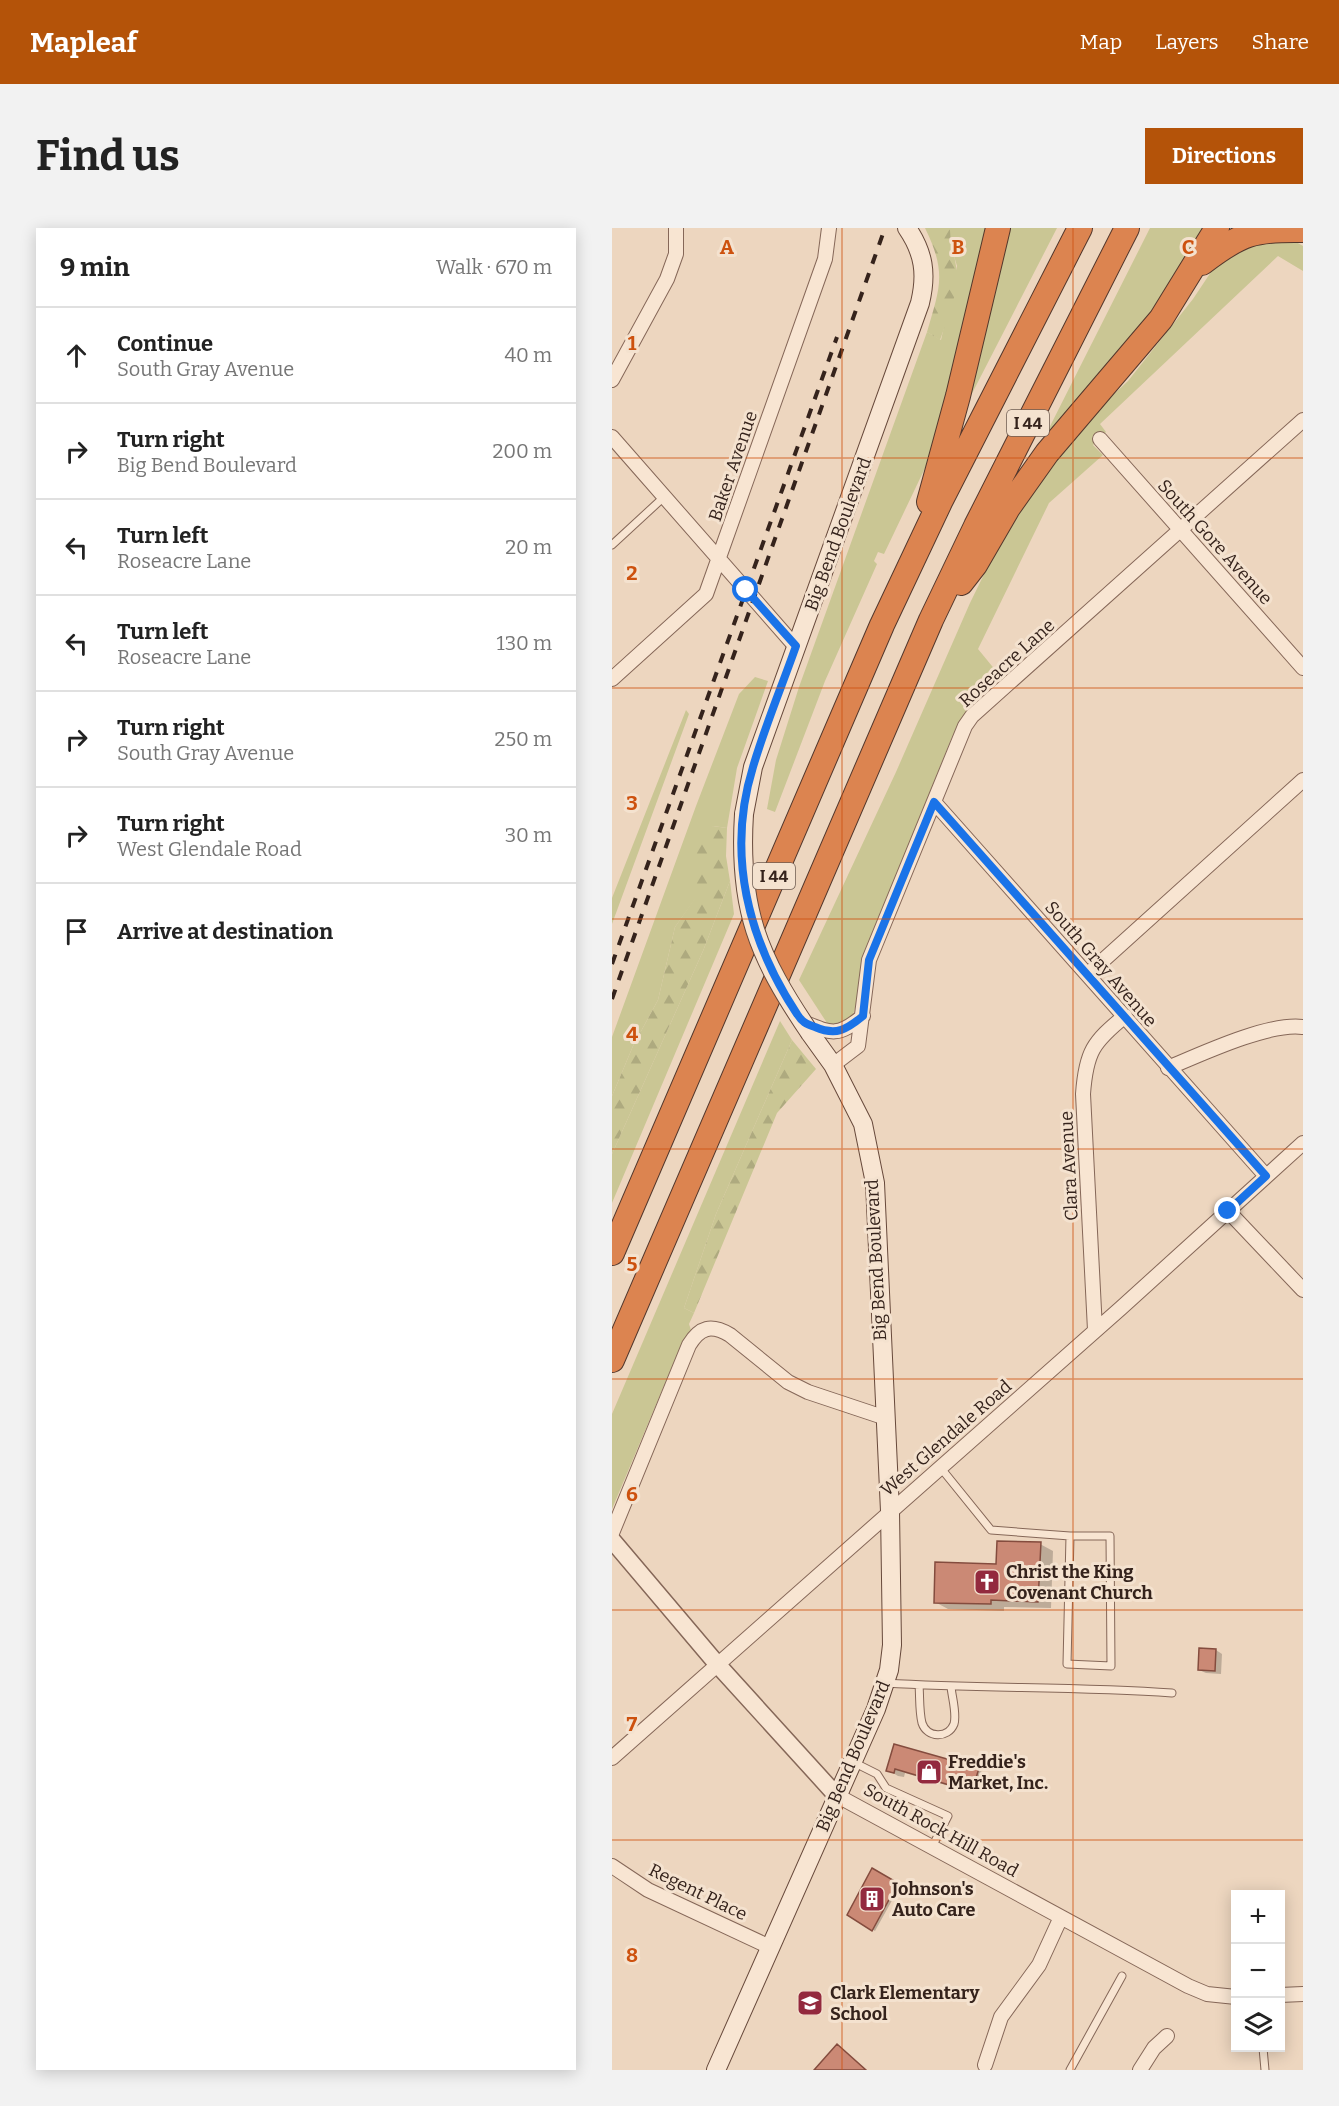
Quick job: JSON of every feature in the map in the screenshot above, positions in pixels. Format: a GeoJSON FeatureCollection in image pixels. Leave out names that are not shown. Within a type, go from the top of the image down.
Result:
{"type":"FeatureCollection","features":[{"type":"Feature","properties":{"kind":"highway"},"geometry":{"type":"LineString","coordinates":[[913,559],[958,396],[998,228]]}},
{"type":"Feature","properties":{"kind":"highway","name":"I 44"},"geometry":{"type":"LineString","coordinates":[[612,1253],[913,559],[1080,228]]}},
{"type":"Feature","properties":{"kind":"highway","name":"I 44"},"geometry":{"type":"LineString","coordinates":[[612,1360],[931,620],[1127,228]]}},
{"type":"Feature","properties":{"kind":"highway"},"geometry":{"type":"LineString","coordinates":[[931,620],[975,565],[1008,508],[1047,453],[1161,319],[1217,228]]}},
{"type":"Feature","properties":{"kind":"highway"},"geometry":{"type":"LineString","coordinates":[[1191,272],[1222,248],[1255,231],[1303,229]]}},
{"type":"Feature","properties":{"kind":"main road","name":"Big Bend Boulevard"},"geometry":{"type":"LineString","coordinates":[[716,2070],[886,1683],[892,1646],[890,1511],[883,1417],[874,1184],[863,1124],[832,1065],[781,990],[759,945],[748,906],[741,855],[744,814],[753,768],[920,303],[925,270],[917,243],[907,228]]}},
{"type":"Feature","properties":{"kind":"street","name":"Baker Avenue"},"geometry":{"type":"LineString","coordinates":[[612,679],[706,594],[825,259],[829,228]]}},
{"type":"Feature","properties":{"kind":"street"},"geometry":{"type":"LineString","coordinates":[[612,380],[667,279],[676,254],[673,231]]}},
{"type":"Feature","properties":{"kind":"street","name":"Roseacre Lane"},"geometry":{"type":"LineString","coordinates":[[832,1065],[858,1046],[869,960],[965,726],[972,716],[1303,420]]}},
{"type":"Feature","properties":{"kind":"street"},"geometry":{"type":"LineString","coordinates":[[612,437],[796,646]]}},
{"type":"Feature","properties":{"kind":"street","name":"South Gore Avenue"},"geometry":{"type":"LineString","coordinates":[[1100,438],[1303,668]]}},
{"type":"Feature","properties":{"kind":"street"},"geometry":{"type":"LineString","coordinates":[[1088,974],[1303,780]]}},
{"type":"Feature","properties":{"kind":"street","name":"South Gray Avenue"},"geometry":{"type":"LineString","coordinates":[[934,802],[1266,1176]]}},
{"type":"Feature","properties":{"kind":"street"},"geometry":{"type":"LineString","coordinates":[[806,1028],[837,1033],[863,1016]]}},
{"type":"Feature","properties":{"kind":"street","name":"Clara Avenue"},"geometry":{"type":"LineString","coordinates":[[1095,1330],[1083,1094],[1085,1065],[1100,1037],[1125,1016]]}},
{"type":"Feature","properties":{"kind":"street"},"geometry":{"type":"LineString","coordinates":[[1168,1068],[1281,1027],[1303,1027]]}},
{"type":"Feature","properties":{"kind":"street","name":"West Glendale Road"},"geometry":{"type":"LineString","coordinates":[[612,1758],[1303,1143]]}},
{"type":"Feature","properties":{"kind":"street"},"geometry":{"type":"LineString","coordinates":[[1228,1211],[1303,1290]]}},
{"type":"Feature","properties":{"kind":"street"},"geometry":{"type":"LineString","coordinates":[[612,1533],[685,1354],[695,1336],[704,1328],[720,1329],[730,1335],[764,1364],[808,1392],[883,1417]]}},
{"type":"Feature","properties":{"kind":"street","name":"South Rock Hill Road"},"geometry":{"type":"LineString","coordinates":[[612,1540],[717,1664],[836,1795],[1188,1986],[1208,1994],[1231,1996]]}},
{"type":"Feature","properties":{"kind":"street","name":"Regent Place"},"geometry":{"type":"LineString","coordinates":[[612,1866],[648,1890],[770,1947]]}},
{"type":"Feature","properties":{"kind":"street"},"geometry":{"type":"LineString","coordinates":[[985,2065],[1001,2017],[1038,1965],[1061,1917]]}},
{"type":"Feature","properties":{"kind":"street"},"geometry":{"type":"LineString","coordinates":[[1285,1995],[1303,1994]]}},
{"type":"Feature","properties":{"kind":"street"},"geometry":{"type":"LineString","coordinates":[[1140,2070],[1154,2048],[1167,2036]]}},
{"type":"Feature","properties":{"kind":"lane"},"geometry":{"type":"LineString","coordinates":[[612,545],[665,496]]}},
{"type":"Feature","properties":{"kind":"lane"},"geometry":{"type":"LineString","coordinates":[[940,1467],[991,1530],[1070,1536],[1110,1536],[1111,1666],[1067,1664],[1070,1536]]}},
{"type":"Feature","properties":{"kind":"lane"},"geometry":{"type":"LineString","coordinates":[[886,1683],[951,1687],[1116,1689],[1172,1693]]}},
{"type":"Feature","properties":{"kind":"lane"},"geometry":{"type":"LineString","coordinates":[[919,1685],[923,1724],[932,1734],[942,1736],[948,1733],[955,1721],[951,1687]]}},
{"type":"Feature","properties":{"kind":"lane"},"geometry":{"type":"LineString","coordinates":[[852,1762],[877,1773],[886,1788],[948,1816],[932,1847]]}},
{"type":"Feature","properties":{"kind":"lane"},"geometry":{"type":"LineString","coordinates":[[1070,2070],[1122,1976]]}},
{"type":"Feature","properties":{"kind":"lane"},"geometry":{"type":"LineString","coordinates":[[1263,2052],[1264,2070]]}},
{"type":"Feature","properties":{"kind":"green space"},"geometry":{"type":"Polygon","coordinates":[[[925,228],[950,228],[956,266],[955,294],[940,340],[927,332],[938,291],[939,269],[925,228]]]}},
{"type":"Feature","properties":{"kind":"green space"},"geometry":{"type":"Polygon","coordinates":[[[950,228],[992,228],[936,445],[884,554],[878,552],[874,561],[877,564],[825,681],[775,812],[767,809],[776,760],[799,687],[927,332],[941,340],[957,266],[950,243],[950,228]]]}},
{"type":"Feature","properties":{"kind":"green space"},"geometry":{"type":"Polygon","coordinates":[[[1004,228],[1057,228],[962,413],[1004,228]]]}},
{"type":"Feature","properties":{"kind":"green space"},"geometry":{"type":"Polygon","coordinates":[[[1150,228],[1209,228],[1171,289],[1034,458],[1150,228]]]}},
{"type":"Feature","properties":{"kind":"green space"},"geometry":{"type":"Polygon","coordinates":[[[1289,238],[1303,246],[1303,271],[1278,256],[1100,424],[1106,432],[1093,445],[1103,455],[1049,503],[978,649],[1001,677],[969,709],[952,737],[867,948],[851,1020],[835,1026],[827,1023],[799,980],[896,772],[970,603],[1015,511],[1097,410],[1128,381],[1193,299],[1215,266],[1242,241],[1289,238]]]}},
{"type":"Feature","properties":{"kind":"green space"},"geometry":{"type":"Polygon","coordinates":[[[755,677],[768,681],[737,768],[727,828],[713,826],[695,899],[675,927],[658,1000],[633,1046],[612,1096],[612,1037],[739,694],[755,677]]]}},
{"type":"Feature","properties":{"kind":"green space"},"geometry":{"type":"Polygon","coordinates":[[[686,710],[689,714],[612,924],[612,898],[686,710]]]}},
{"type":"Feature","properties":{"kind":"green space"},"geometry":{"type":"Polygon","coordinates":[[[713,826],[727,828],[726,856],[730,881],[703,951],[612,1154],[612,1096],[633,1046],[658,1000],[675,927],[695,898],[694,845],[713,826]]]}},
{"type":"Feature","properties":{"kind":"green space"},"geometry":{"type":"Polygon","coordinates":[[[730,881],[734,914],[612,1203],[612,1154],[703,951],[730,881]]]}},
{"type":"Feature","properties":{"kind":"green space"},"geometry":{"type":"Polygon","coordinates":[[[780,1021],[792,1040],[716,1214],[684,1308],[694,1313],[689,1324],[691,1330],[674,1362],[612,1509],[612,1414],[780,1021]]]}},
{"type":"Feature","properties":{"kind":"green space"},"geometry":{"type":"Polygon","coordinates":[[[792,1040],[816,1069],[777,1113],[694,1313],[684,1308],[716,1214],[792,1040]]]}},
{"type":"Feature","properties":{"kind":"building","name":"Christ the King Covenant Church"},"geometry":{"type":"Polygon","coordinates":[[[997,1541],[1041,1542],[1038,1602],[991,1600],[991,1604],[934,1603],[935,1562],[996,1564],[997,1541]]]}},
{"type":"Feature","properties":{"kind":"building"},"geometry":{"type":"Polygon","coordinates":[[[1199,1648],[1216,1649],[1215,1671],[1198,1670],[1199,1648]]]}},
{"type":"Feature","properties":{"kind":"building"},"geometry":{"type":"Polygon","coordinates":[[[894,1744],[979,1768],[974,1785],[958,1780],[956,1787],[895,1769],[894,1773],[886,1771],[894,1744]]]}},
{"type":"Feature","properties":{"kind":"building","name":"Johnson's Auto Care"},"geometry":{"type":"Polygon","coordinates":[[[872,1868],[898,1883],[872,1931],[847,1915],[872,1868]]]}},
{"type":"Feature","properties":{"kind":"building","name":"Clark Elementary School"},"geometry":{"type":"Polygon","coordinates":[[[837,2044],[866,2070],[814,2070],[837,2044]]]}},
{"type":"Feature","properties":{"kind":"railway"},"geometry":{"type":"LineString","coordinates":[[612,999],[885,228]]}},
{"type":"Feature","properties":{"kind":"railway"},"geometry":{"type":"LineString","coordinates":[[612,964],[837,337]]}},
{"type":"Feature","properties":{"kind":"place","name":"Christ the King Covenant Church"},"geometry":{"type":"Point","coordinates":[987,1582]}},
{"type":"Feature","properties":{"kind":"place","name":"Freddie's Market, Inc."},"geometry":{"type":"Point","coordinates":[929,1772]}},
{"type":"Feature","properties":{"kind":"place","name":"Johnson's Auto Care"},"geometry":{"type":"Point","coordinates":[872,1899]}},
{"type":"Feature","properties":{"kind":"place","name":"Clark Elementary School"},"geometry":{"type":"Point","coordinates":[810,2003]}},
{"type":"Feature","properties":{"kind":"route"},"geometry":{"type":"LineString","coordinates":[[746,590],[796,646],[753,768],[747,791],[741,855],[748,906],[759,945],[781,990],[802,1022],[826,1032],[837,1033],[848,1028],[863,1016],[869,960],[934,802],[1266,1176],[1228,1211]]}}]}
